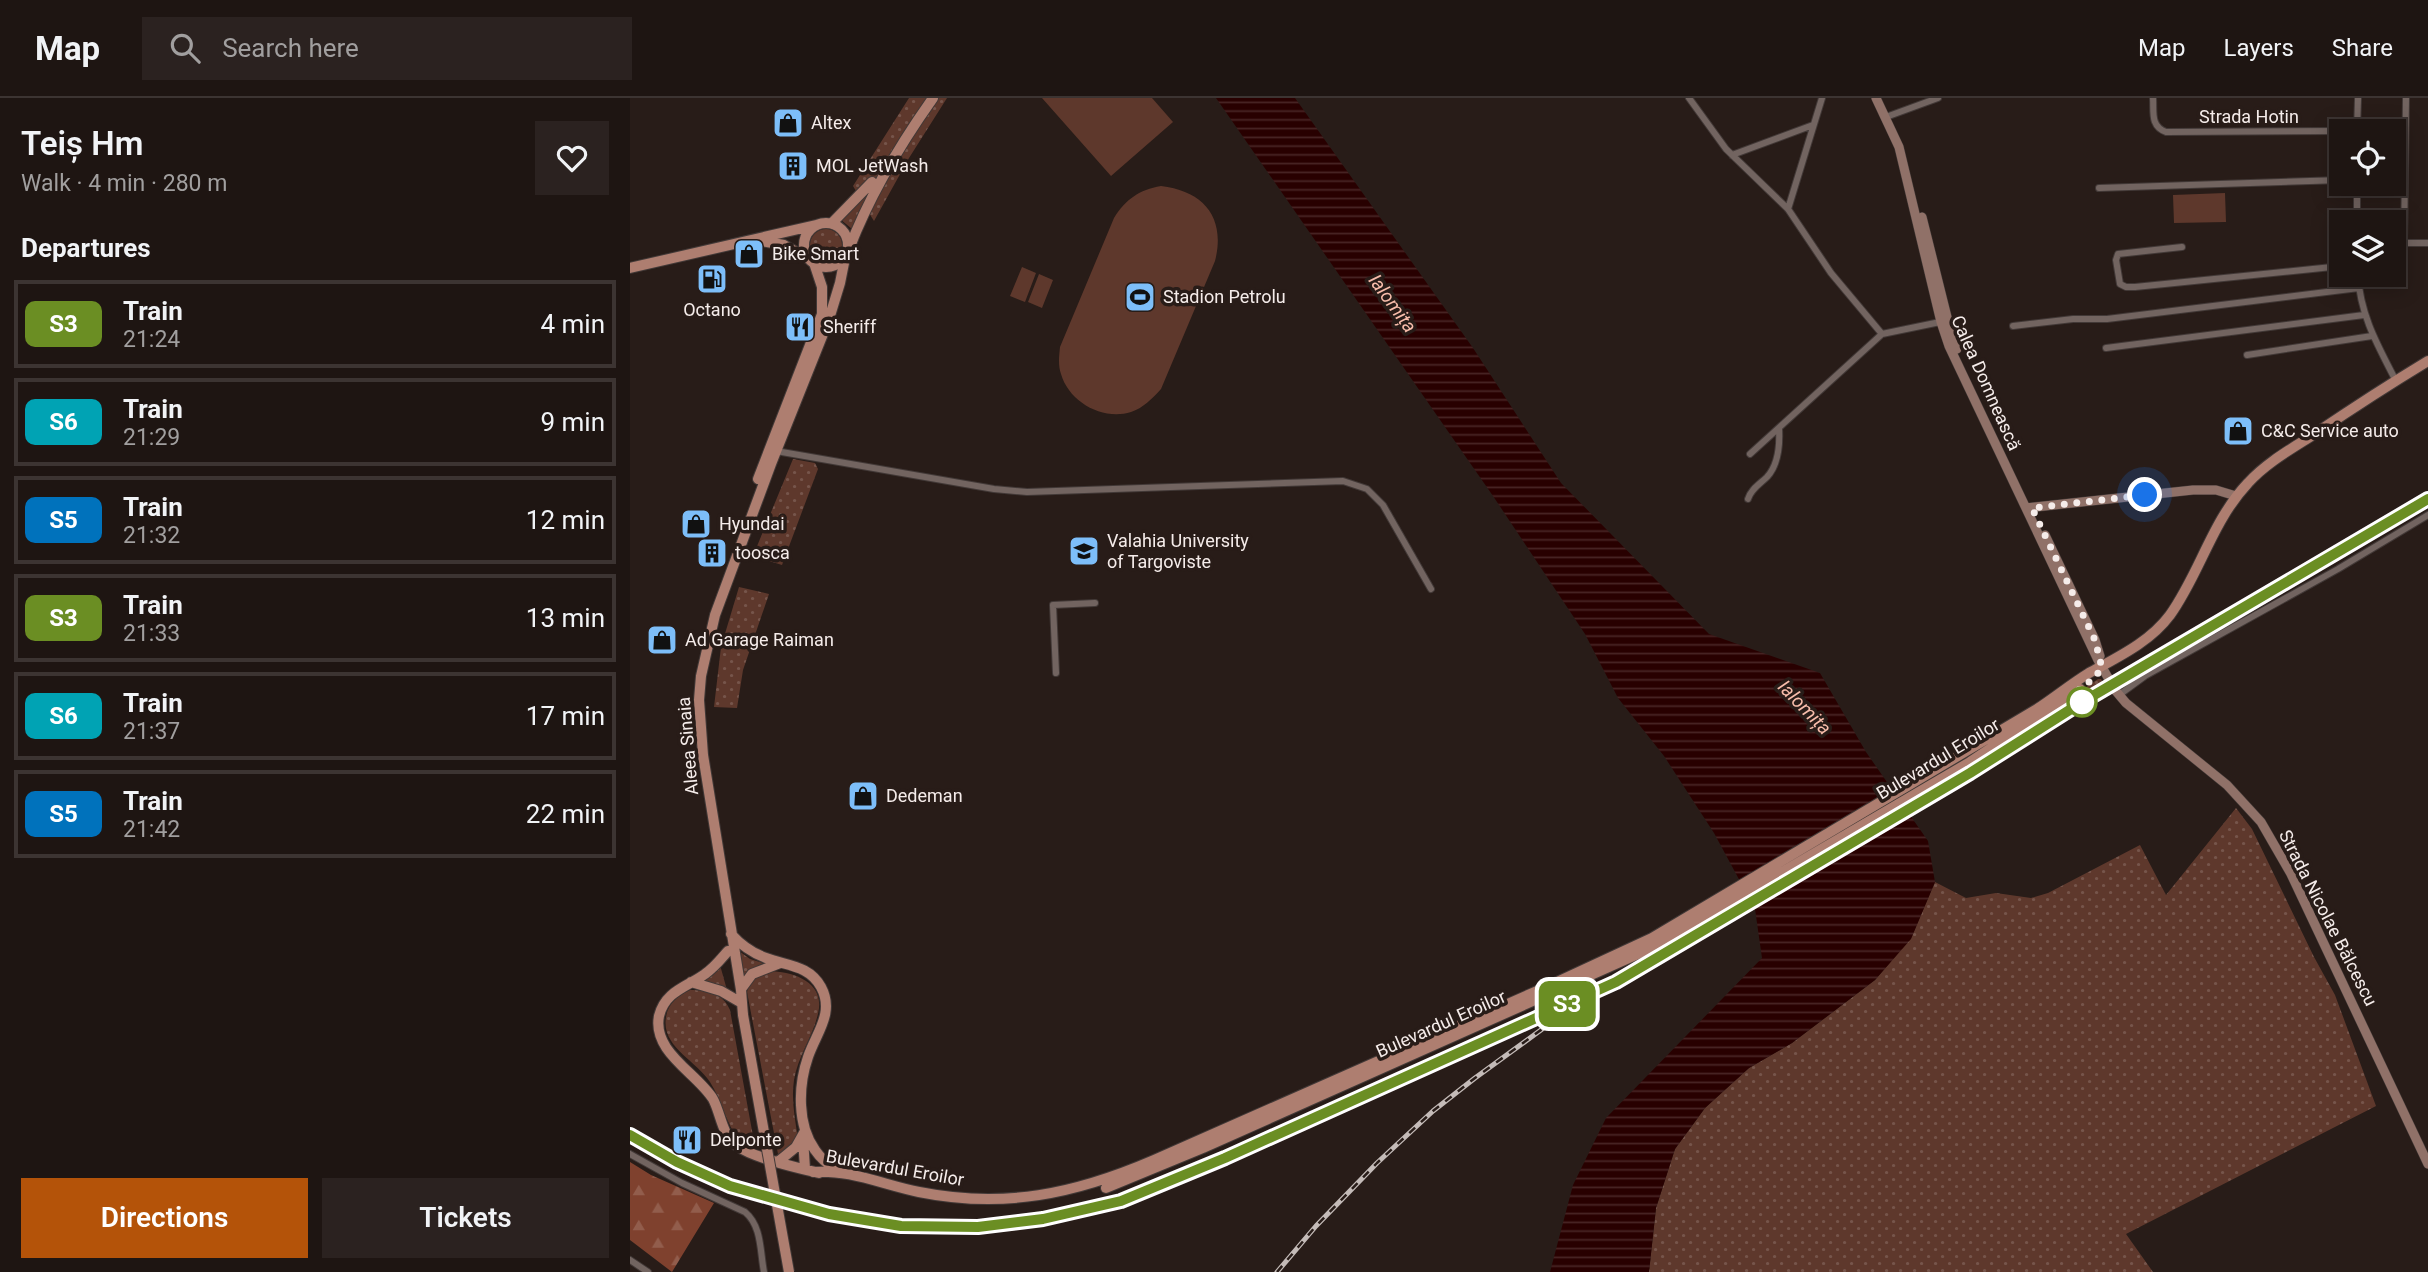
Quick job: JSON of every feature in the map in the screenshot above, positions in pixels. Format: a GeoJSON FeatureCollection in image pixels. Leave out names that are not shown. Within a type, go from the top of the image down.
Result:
{"type":"FeatureCollection","features":[{"type":"Feature","properties":{"kind":"main road"},"geometry":{"type":"LineString","coordinates":[[630,268],[832,223],[859,198],[892,158],[933,98]]}},
{"type":"Feature","properties":{"kind":"main road","name":"Calea Domnească"},"geometry":{"type":"LineString","coordinates":[[1876,98],[1889,116]]}},
{"type":"Feature","properties":{"kind":"main road","name":"Calea Domnească"},"geometry":{"type":"LineString","coordinates":[[1882,98],[1901,155],[1944,321],[2102,668]]}},
{"type":"Feature","properties":{"kind":"main road","name":"Aleea Sinaia"},"geometry":{"type":"LineString","coordinates":[[740,1002],[741,990],[703,755],[700,683],[705,655],[715,615],[826,326],[838,292],[847,253],[867,204],[892,158]]}},
{"type":"Feature","properties":{"kind":"main road"},"geometry":{"type":"LineString","coordinates":[[751,241],[784,245],[811,261],[827,267],[834,266],[847,253],[849,242],[843,230],[832,223]]}},
{"type":"Feature","properties":{"kind":"main road","name":"Aleea Sinaia"},"geometry":{"type":"LineString","coordinates":[[789,1272],[743,1015],[727,950],[698,769],[693,716],[696,667],[705,627],[769,448],[824,306],[820,279],[806,254],[804,241],[810,229],[816,225]]}},
{"type":"Feature","properties":{"kind":"main road","name":"Bulevardul Eroilor"},"geometry":{"type":"LineString","coordinates":[[727,950],[708,972],[672,994],[662,1007],[659,1018],[661,1037],[673,1055],[705,1088],[733,1144],[745,1151],[911,1197],[958,1205],[1015,1206],[1051,1202],[1133,1178],[1657,946],[1697,918],[2079,690],[2102,668],[2152,634],[2165,621],[2181,598],[2212,536],[2236,496],[2266,467],[2428,361]]}},
{"type":"Feature","properties":{"kind":"main road"},"geometry":{"type":"LineString","coordinates":[[2029,508],[2193,490],[2216,490],[2236,496]]}},
{"type":"Feature","properties":{"kind":"main road","name":"Calea Domnească"},"geometry":{"type":"LineString","coordinates":[[2029,508],[2095,640],[2102,668]]}},
{"type":"Feature","properties":{"kind":"main road","name":"Strada Nicolae Bălcescu"},"geometry":{"type":"LineString","coordinates":[[2102,668],[2119,695],[2227,785],[2261,822],[2291,874],[2428,1164]]}},
{"type":"Feature","properties":{"kind":"main road","name":"Bulevardul Eroilor"},"geometry":{"type":"LineString","coordinates":[[809,1170],[839,1172],[937,1196],[984,1199],[1049,1195],[1091,1185],[1165,1156],[1697,918]]}},
{"type":"Feature","properties":{"kind":"main road"},"geometry":{"type":"LineString","coordinates":[[731,934],[755,954],[797,966],[812,975],[825,994],[827,1006],[822,1028],[808,1056],[802,1081],[804,1134],[809,1170]]}},
{"type":"Feature","properties":{"kind":"main road"},"geometry":{"type":"LineString","coordinates":[[741,990],[752,974],[780,962]]}},
{"type":"Feature","properties":{"kind":"main road"},"geometry":{"type":"LineString","coordinates":[[691,982],[721,991],[740,1002]]}},
{"type":"Feature","properties":{"kind":"main road"},"geometry":{"type":"LineString","coordinates":[[804,1134],[822,1160],[839,1172]]}},
{"type":"Feature","properties":{"kind":"main road"},"geometry":{"type":"LineString","coordinates":[[779,1161],[796,1147],[804,1134]]}},
{"type":"Feature","properties":{"kind":"main road"},"geometry":{"type":"LineString","coordinates":[[809,1170],[814,1149]]}},
{"type":"Feature","properties":{"kind":"street"},"geometry":{"type":"LineString","coordinates":[[1689,98],[1715,136],[1788,209],[1831,274],[1882,334]]}},
{"type":"Feature","properties":{"kind":"street"},"geometry":{"type":"LineString","coordinates":[[1788,209],[1822,98]]}},
{"type":"Feature","properties":{"kind":"street"},"geometry":{"type":"LineString","coordinates":[[1889,116],[1938,98]]}},
{"type":"Feature","properties":{"kind":"street","name":"Strada Hotin"},"geometry":{"type":"LineString","coordinates":[[2154,98],[2154,122],[2158,129],[2166,132],[2329,131]]}},
{"type":"Feature","properties":{"kind":"street"},"geometry":{"type":"LineString","coordinates":[[2357,119],[2358,98]]}},
{"type":"Feature","properties":{"kind":"street"},"geometry":{"type":"LineString","coordinates":[[2406,98],[2406,119]]}},
{"type":"Feature","properties":{"kind":"street"},"geometry":{"type":"LineString","coordinates":[[1732,155],[1813,125]]}},
{"type":"Feature","properties":{"kind":"street"},"geometry":{"type":"LineString","coordinates":[[2099,188],[2329,180]]}},
{"type":"Feature","properties":{"kind":"street"},"geometry":{"type":"LineString","coordinates":[[2406,243],[2428,243]]}},
{"type":"Feature","properties":{"kind":"street"},"geometry":{"type":"LineString","coordinates":[[2182,247],[2118,254],[2116,260],[2120,284],[2126,288],[2329,267]]}},
{"type":"Feature","properties":{"kind":"street"},"geometry":{"type":"LineString","coordinates":[[2013,326],[2107,319],[2359,288],[2364,315],[2372,336],[2396,381]]}},
{"type":"Feature","properties":{"kind":"street"},"geometry":{"type":"LineString","coordinates":[[2106,348],[2364,315]]}},
{"type":"Feature","properties":{"kind":"street"},"geometry":{"type":"LineString","coordinates":[[1751,454],[1882,334],[1944,321]]}},
{"type":"Feature","properties":{"kind":"street"},"geometry":{"type":"LineString","coordinates":[[2247,355],[2372,336]]}},
{"type":"Feature","properties":{"kind":"street"},"geometry":{"type":"LineString","coordinates":[[1748,499],[1750,492],[1773,470],[1778,454],[1779,428]]}},
{"type":"Feature","properties":{"kind":"street"},"geometry":{"type":"LineString","coordinates":[[776,451],[982,487],[1027,492],[1343,481],[1367,489],[1383,505],[1431,589]]}},
{"type":"Feature","properties":{"kind":"street"},"geometry":{"type":"LineString","coordinates":[[2119,695],[2145,676],[2338,569],[2428,515]]}},
{"type":"Feature","properties":{"kind":"street"},"geometry":{"type":"LineString","coordinates":[[1056,673],[1053,605],[1094,603]]}},
{"type":"Feature","properties":{"kind":"street"},"geometry":{"type":"LineString","coordinates":[[630,1154],[752,1218],[756,1225],[764,1272]]}},
{"type":"Feature","properties":{"kind":"street"},"geometry":{"type":"LineString","coordinates":[[630,1260],[648,1272]]}},
{"type":"Feature","properties":{"kind":"shaded area"},"geometry":{"type":"Polygon","coordinates":[[[909,98],[947,98],[874,221],[864,205],[852,229],[840,219],[861,199],[853,186],[909,98]]]}},
{"type":"Feature","properties":{"kind":"shaded area"},"geometry":{"type":"Polygon","coordinates":[[[1042,98],[1152,98],[1173,122],[1111,176],[1042,98]]]}},
{"type":"Feature","properties":{"kind":"shaded area","name":"Stadion Petrolu"},"geometry":{"type":"Polygon","coordinates":[[[1161,186],[1189,194],[1208,209],[1217,232],[1215,261],[1161,389],[1147,403],[1131,412],[1109,414],[1088,407],[1071,393],[1059,367],[1060,347],[1114,218],[1134,196],[1161,186]]]}},
{"type":"Feature","properties":{"kind":"shaded area"},"geometry":{"type":"Polygon","coordinates":[[[2225,193],[2226,222],[2174,223],[2173,195],[2225,193]]]}},
{"type":"Feature","properties":{"kind":"shaded area"},"geometry":{"type":"Polygon","coordinates":[[[826,229],[838,233],[842,245],[838,257],[826,261],[814,257],[810,245],[814,233],[826,229]]]}},
{"type":"Feature","properties":{"kind":"shaded area"},"geometry":{"type":"Polygon","coordinates":[[[1022,267],[1036,273],[1025,302],[1010,296],[1022,267]]]}},
{"type":"Feature","properties":{"kind":"shaded area"},"geometry":{"type":"Polygon","coordinates":[[[1039,274],[1053,280],[1042,308],[1028,302],[1039,274]]]}},
{"type":"Feature","properties":{"kind":"shaded area"},"geometry":{"type":"Polygon","coordinates":[[[793,459],[815,463],[818,469],[782,565],[753,556],[793,459]]]}},
{"type":"Feature","properties":{"kind":"shaded area"},"geometry":{"type":"Polygon","coordinates":[[[739,587],[769,594],[743,670],[737,708],[714,707],[721,647],[739,587]]]}},
{"type":"Feature","properties":{"kind":"shaded area"},"geometry":{"type":"Polygon","coordinates":[[[2101,679],[2105,686],[2081,696],[1974,767],[1973,765],[2101,679]]]}},
{"type":"Feature","properties":{"kind":"shaded area"},"geometry":{"type":"Polygon","coordinates":[[[2236,808],[2252,829],[2335,995],[2376,1106],[2126,1234],[2153,1272],[1649,1272],[1656,1208],[1675,1149],[1705,1108],[1749,1068],[1792,1043],[1875,980],[1911,938],[1935,882],[1966,898],[1996,893],[2031,898],[2048,893],[2140,845],[2166,895],[2236,808]]]}},
{"type":"Feature","properties":{"kind":"shaded area"},"geometry":{"type":"Polygon","coordinates":[[[739,951],[750,959],[763,963],[744,975],[739,951]]]}},
{"type":"Feature","properties":{"kind":"shaded area"},"geometry":{"type":"Polygon","coordinates":[[[720,965],[727,990],[702,980],[720,965]]]}},
{"type":"Feature","properties":{"kind":"shaded area"},"geometry":{"type":"Polygon","coordinates":[[[770,971],[804,979],[819,998],[817,1017],[794,1080],[793,1102],[798,1139],[787,1152],[778,1154],[747,992],[752,981],[770,971]]]}},
{"type":"Feature","properties":{"kind":"shaded area"},"geometry":{"type":"Polygon","coordinates":[[[690,990],[719,996],[730,1010],[755,1147],[739,1141],[710,1082],[669,1037],[666,1017],[669,1008],[678,997],[690,990]]]}},
{"type":"Feature","properties":{"kind":"green space"},"geometry":{"type":"Polygon","coordinates":[[[630,1162],[651,1175],[714,1203],[672,1272],[630,1240],[630,1162]]]}},
{"type":"Feature","properties":{"kind":"water","name":"Ialomița"},"geometry":{"type":"Polygon","coordinates":[[[1216,98],[1295,98],[1473,348],[1561,483],[1709,634],[1820,673],[1866,752],[1928,841],[1935,882],[1911,939],[1875,980],[1792,1043],[1749,1068],[1705,1108],[1675,1149],[1656,1208],[1649,1272],[1550,1272],[1573,1185],[1606,1118],[1762,958],[1755,909],[1714,833],[1664,756],[1618,698],[1585,634],[1493,496],[1216,98]]]}},
{"type":"Feature","properties":{"kind":"railway"},"geometry":{"type":"LineString","coordinates":[[1277,1272],[1316,1226],[1377,1163],[1433,1111],[1545,1027],[1616,982],[1970,773],[2063,713],[2428,499]]}},
{"type":"Feature","properties":{"kind":"railway"},"geometry":{"type":"LineString","coordinates":[[630,1136],[677,1162],[730,1186],[829,1214],[901,1226],[977,1227],[1043,1219],[1121,1201],[1225,1158],[1565,1006]]}},
{"type":"Feature","properties":{"kind":"train","name":"S3"},"geometry":{"type":"LineString","coordinates":[[630,1135],[677,1162],[730,1186],[829,1214],[901,1226],[978,1227],[1043,1219],[1121,1201],[1225,1158],[1616,982],[1970,773],[2079,704],[2428,499]]}},
{"type":"Feature","properties":{"kind":"place","name":"Altex"},"geometry":{"type":"Point","coordinates":[788,123]}},
{"type":"Feature","properties":{"kind":"place","name":"MOL JetWash"},"geometry":{"type":"Point","coordinates":[793,166]}},
{"type":"Feature","properties":{"kind":"place","name":"Bike Smart"},"geometry":{"type":"Point","coordinates":[749,254]}},
{"type":"Feature","properties":{"kind":"place","name":"Octano"},"geometry":{"type":"Point","coordinates":[712,279]}},
{"type":"Feature","properties":{"kind":"place","name":"Stadion Petrolu"},"geometry":{"type":"Point","coordinates":[1140,297]}},
{"type":"Feature","properties":{"kind":"place","name":"Sheriff"},"geometry":{"type":"Point","coordinates":[800,327]}},
{"type":"Feature","properties":{"kind":"place","name":"C&C Service auto"},"geometry":{"type":"Point","coordinates":[2238,431]}},
{"type":"Feature","properties":{"kind":"place","name":"Hyundai"},"geometry":{"type":"Point","coordinates":[696,524]}},
{"type":"Feature","properties":{"kind":"place","name":"Valahia University of Targoviste"},"geometry":{"type":"Point","coordinates":[1084,551]}},
{"type":"Feature","properties":{"kind":"place","name":"toosca"},"geometry":{"type":"Point","coordinates":[712,553]}},
{"type":"Feature","properties":{"kind":"place","name":"Ad Garage Raiman"},"geometry":{"type":"Point","coordinates":[662,640]}},
{"type":"Feature","properties":{"kind":"place","name":"Dedeman"},"geometry":{"type":"Point","coordinates":[863,796]}},
{"type":"Feature","properties":{"kind":"place","name":"Delponte"},"geometry":{"type":"Point","coordinates":[687,1140]}},
{"type":"Feature","properties":{"kind":"route"},"geometry":{"type":"LineString","coordinates":[[2082,702],[2079,690],[2102,668],[2100,655],[2032,508],[2145,495]]}}]}
